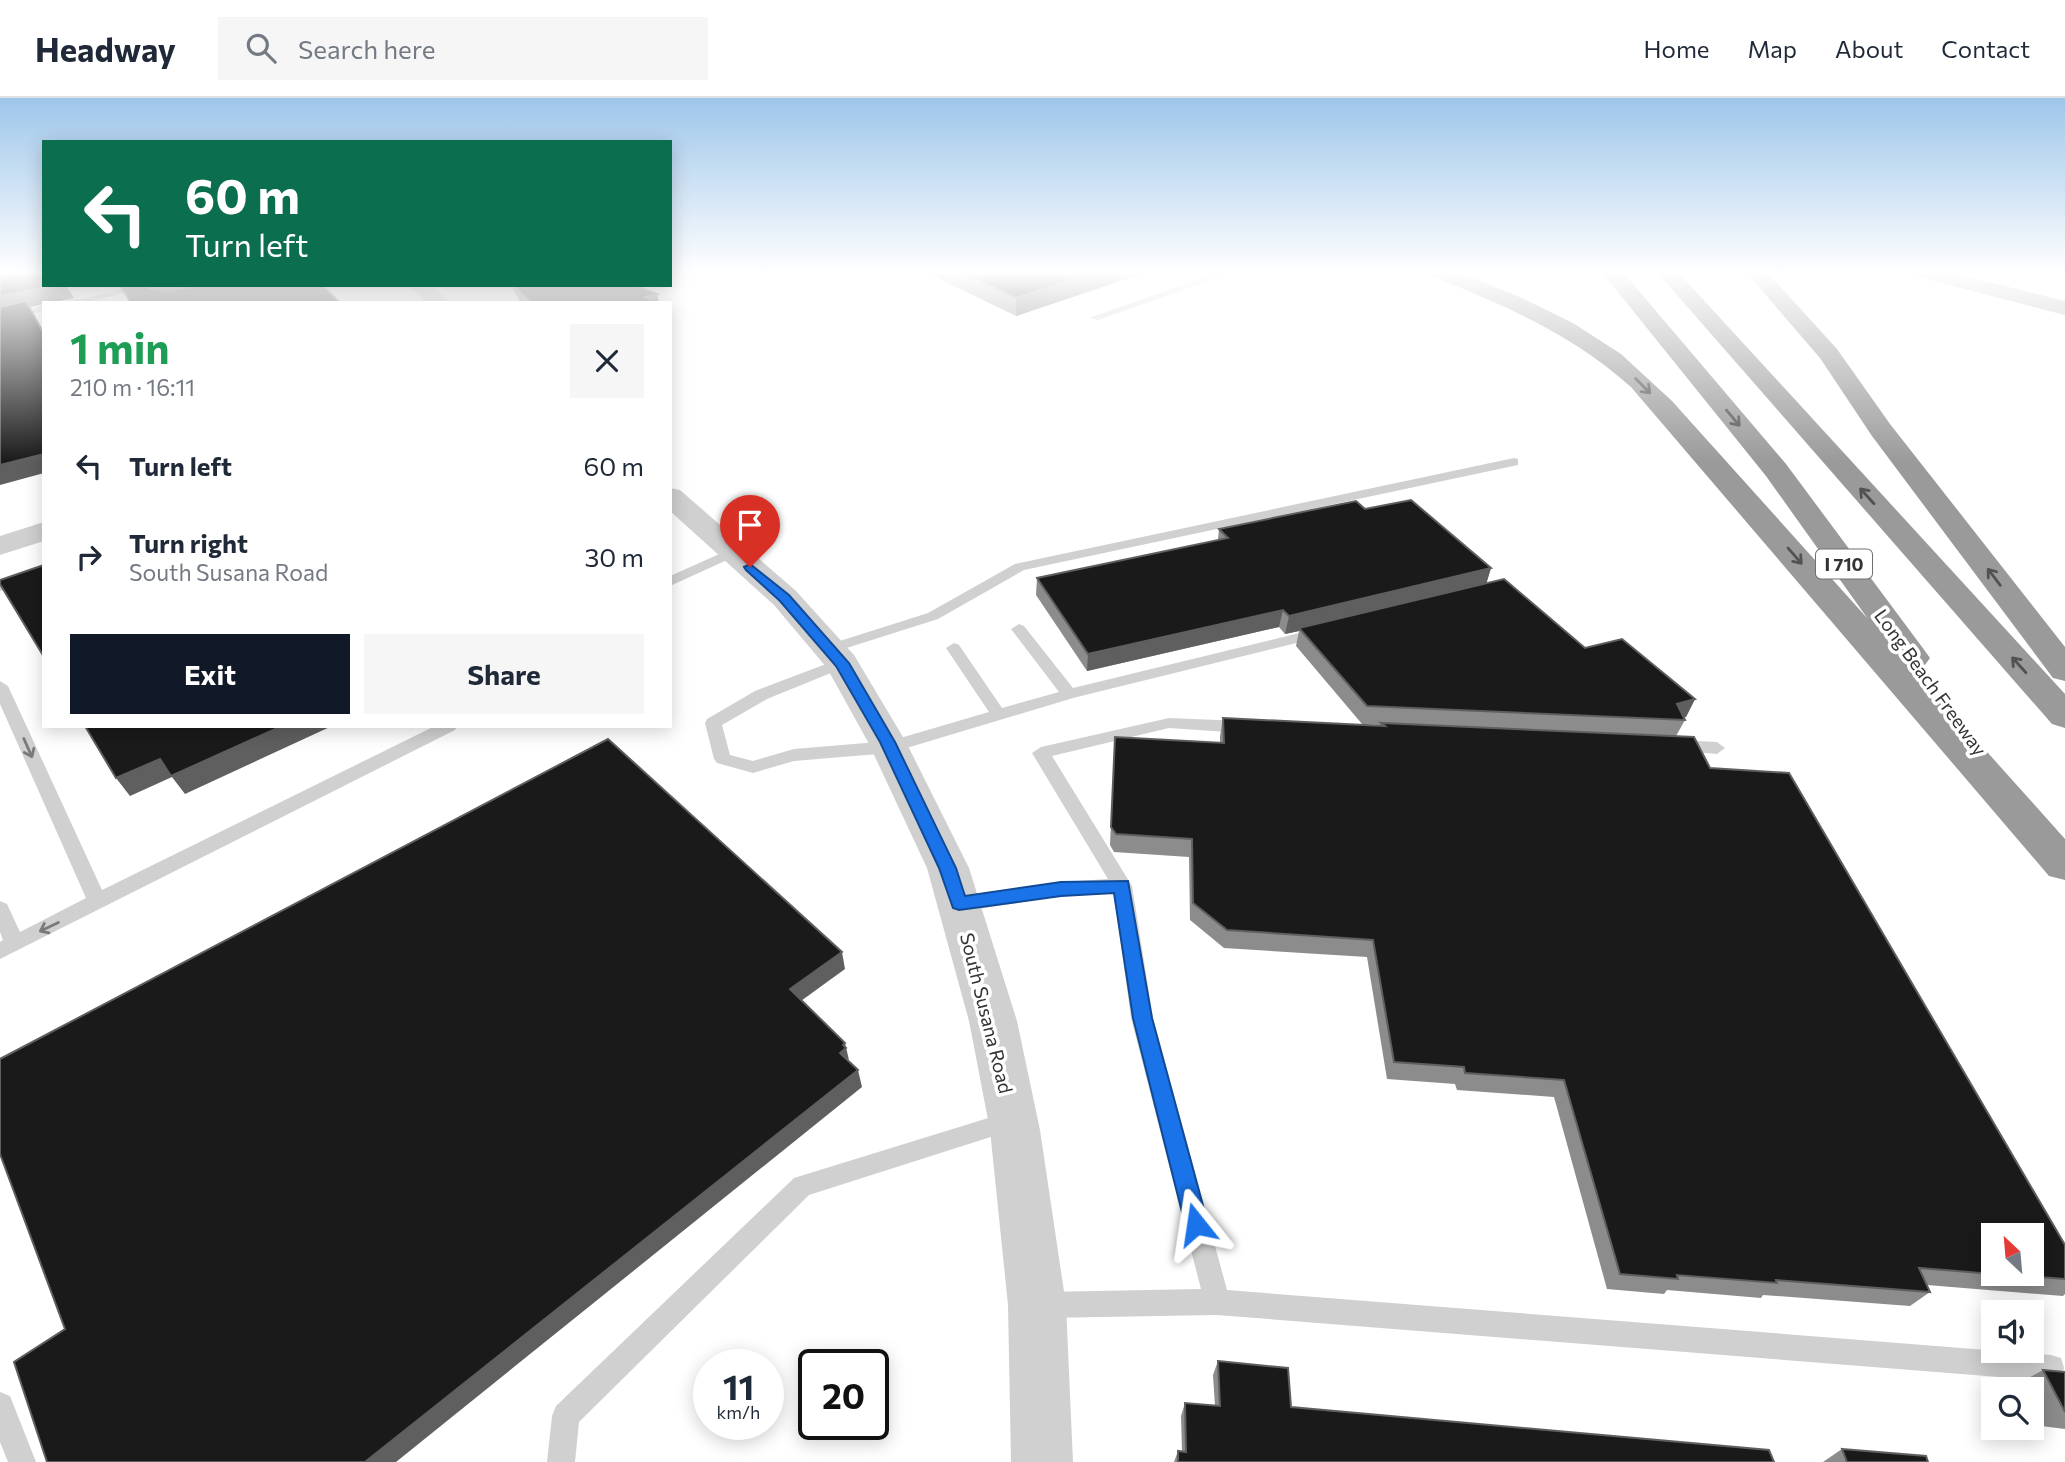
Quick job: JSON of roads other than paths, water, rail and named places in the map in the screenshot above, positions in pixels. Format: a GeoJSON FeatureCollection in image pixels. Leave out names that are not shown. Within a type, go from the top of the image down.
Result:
{"type":"FeatureCollection","features":[{"type":"Feature","properties":{"kind":"highway"},"geometry":{"type":"LineString","coordinates":[[1573,335],[1633,376],[1672,416],[2064,865]]}},
{"type":"Feature","properties":{"kind":"highway","name":"Long Beach Freeway"},"geometry":{"type":"LineString","coordinates":[[1664,335],[1776,470],[2064,865]]}},
{"type":"Feature","properties":{"kind":"highway"},"geometry":{"type":"LineString","coordinates":[[1723,335],[2065,716]]}},
{"type":"Feature","properties":{"kind":"highway"},"geometry":{"type":"LineString","coordinates":[[1812,335],[1829,354],[1881,430],[2065,670]]}},
{"type":"Feature","properties":{"kind":"street","name":"South Susana Road"},"geometry":{"type":"LineString","coordinates":[[672,498],[785,598],[836,656],[890,747],[948,868],[993,1021],[1013,1120],[1037,1305],[1042,1462]]}},
{"type":"Feature","properties":{"kind":"street"},"geometry":{"type":"LineString","coordinates":[[0,546],[42,532]]}},
{"type":"Feature","properties":{"kind":"lane"},"geometry":{"type":"LineString","coordinates":[[1334,629],[1069,694],[890,747],[794,755],[753,767],[723,759],[713,723],[836,656],[933,615],[1020,567],[1514,462]]}},
{"type":"Feature","properties":{"kind":"lane"},"geometry":{"type":"LineString","coordinates":[[672,581],[733,552]]}},
{"type":"Feature","properties":{"kind":"lane"},"geometry":{"type":"LineString","coordinates":[[0,587],[42,573]]}},
{"type":"Feature","properties":{"kind":"lane"},"geometry":{"type":"LineString","coordinates":[[1019,629],[1069,694]]}},
{"type":"Feature","properties":{"kind":"lane"},"geometry":{"type":"LineString","coordinates":[[954,648],[998,714]]}},
{"type":"Feature","properties":{"kind":"lane"},"geometry":{"type":"LineString","coordinates":[[0,686],[98,903]]}},
{"type":"Feature","properties":{"kind":"lane"},"geometry":{"type":"LineString","coordinates":[[1217,1302],[1142,1018],[1122,886],[1041,752],[1169,723],[1265,728]]}},
{"type":"Feature","properties":{"kind":"lane"},"geometry":{"type":"LineString","coordinates":[[0,909],[8,947],[280,808],[445,728]]}},
{"type":"Feature","properties":{"kind":"lane"},"geometry":{"type":"LineString","coordinates":[[1662,745],[1717,748]]}},
{"type":"Feature","properties":{"kind":"lane"},"geometry":{"type":"LineString","coordinates":[[959,904],[1061,889],[1122,886]]}},
{"type":"Feature","properties":{"kind":"lane"},"geometry":{"type":"LineString","coordinates":[[561,1462],[566,1416],[802,1186],[1013,1120]]}},
{"type":"Feature","properties":{"kind":"lane"},"geometry":{"type":"LineString","coordinates":[[1037,1305],[1217,1302],[2051,1368]]}},
{"type":"Feature","properties":{"kind":"lane"},"geometry":{"type":"LineString","coordinates":[[0,1406],[22,1462]]}}]}
